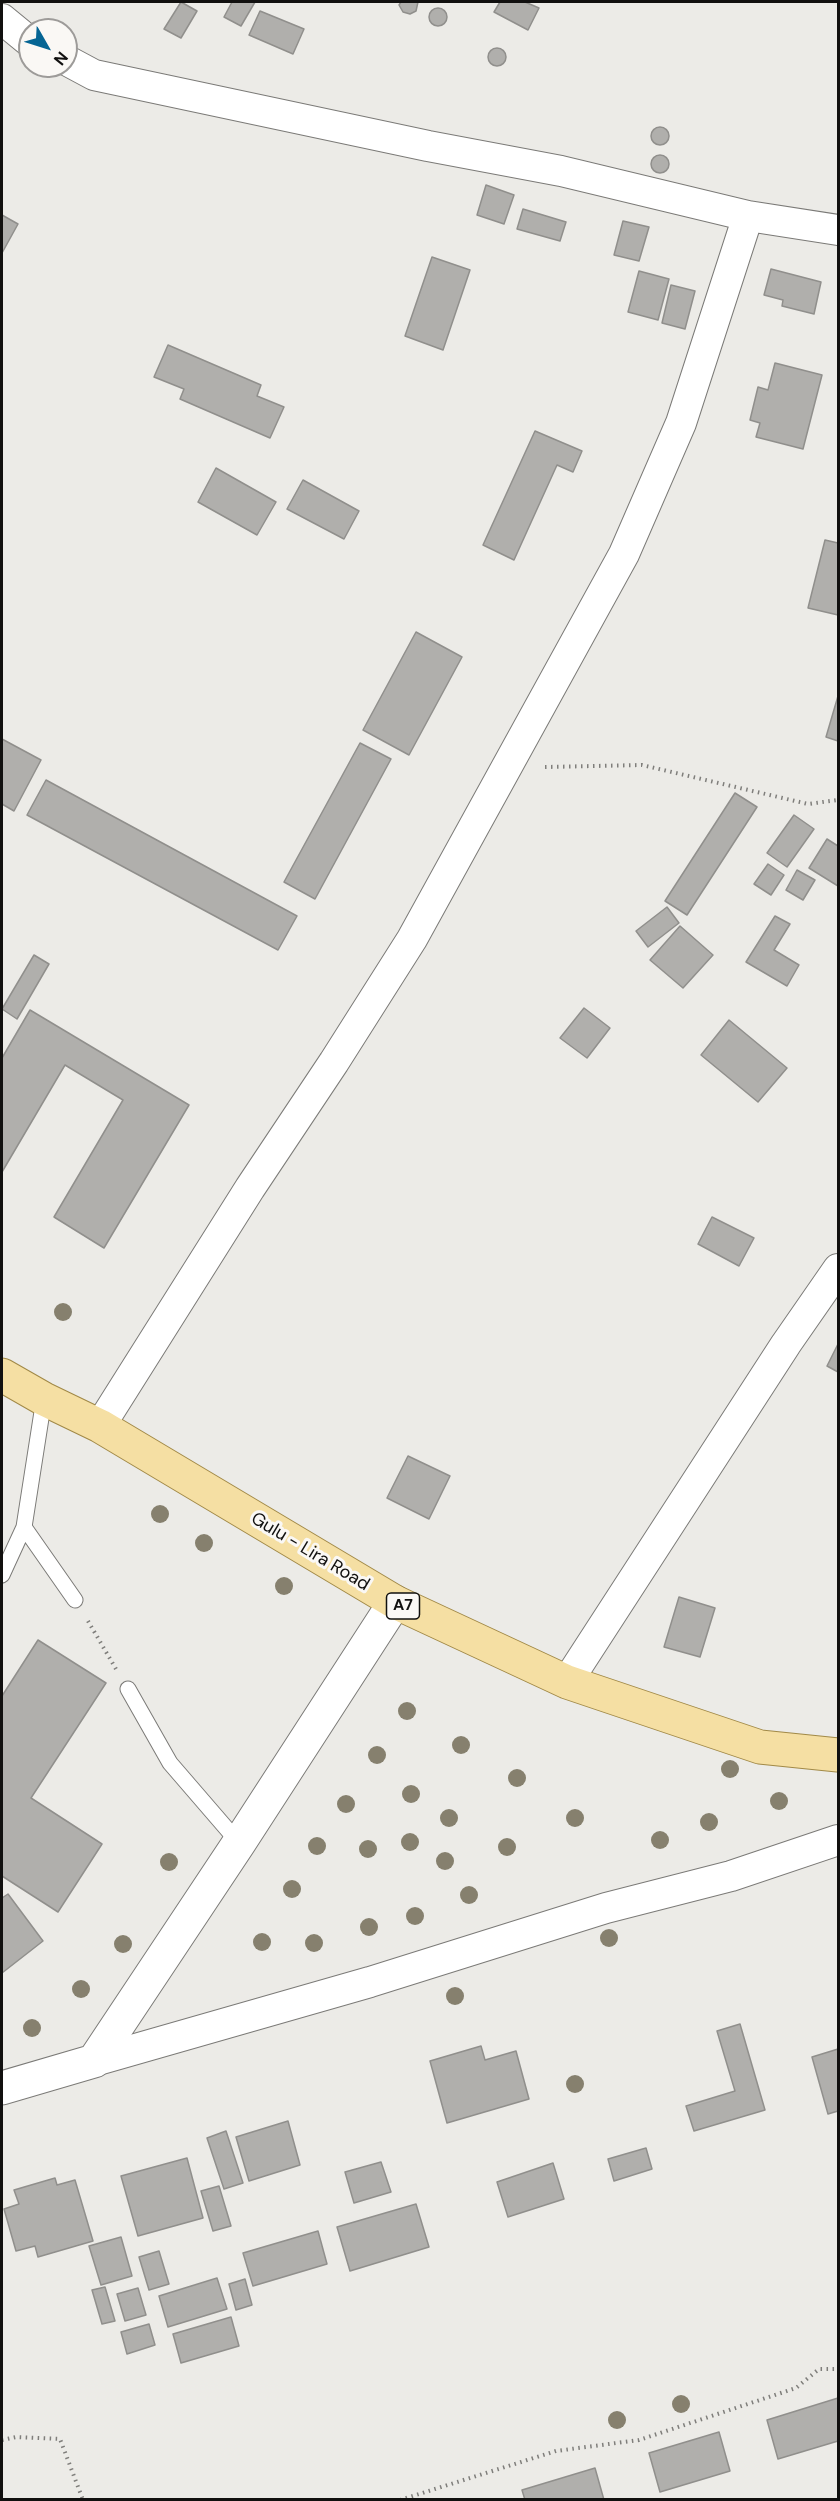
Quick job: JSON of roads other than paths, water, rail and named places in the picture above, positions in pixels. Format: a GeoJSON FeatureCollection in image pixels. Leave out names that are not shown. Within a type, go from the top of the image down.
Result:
{"type":"FeatureCollection","features":[{"type":"Feature","properties":{"kind":"main road","name":"Gulu - Lira Road"},"geometry":{"type":"LineString","coordinates":[[2,1375],[44,1399],[100,1426],[395,1602],[567,1682],[760,1748],[838,1755]]}},
{"type":"Feature","properties":{"kind":"main road"},"geometry":{"type":"LineString","coordinates":[[2,2088],[94,2061],[395,1602]]}},
{"type":"Feature","properties":{"kind":"street"},"geometry":{"type":"LineString","coordinates":[[2,19],[18,32]]}},
{"type":"Feature","properties":{"kind":"street"},"geometry":{"type":"LineString","coordinates":[[78,66],[94,75],[428,146],[561,171],[748,216],[838,230]]}},
{"type":"Feature","properties":{"kind":"street"},"geometry":{"type":"LineString","coordinates":[[100,1426],[250,1188],[412,939],[624,554],[681,423],[748,216]]}},
{"type":"Feature","properties":{"kind":"street"},"geometry":{"type":"LineString","coordinates":[[567,1682],[786,1344],[838,1269]]}},
{"type":"Feature","properties":{"kind":"street"},"geometry":{"type":"LineString","coordinates":[[94,2061],[370,1982],[606,1908],[731,1876],[838,1840]]}},
{"type":"Feature","properties":{"kind":"lane"},"geometry":{"type":"LineString","coordinates":[[2,1575],[24,1527],[44,1399]]}},
{"type":"Feature","properties":{"kind":"lane"},"geometry":{"type":"LineString","coordinates":[[24,1527],[75,1600]]}},
{"type":"Feature","properties":{"kind":"lane"},"geometry":{"type":"LineString","coordinates":[[128,1689],[170,1763],[239,1843]]}}]}
